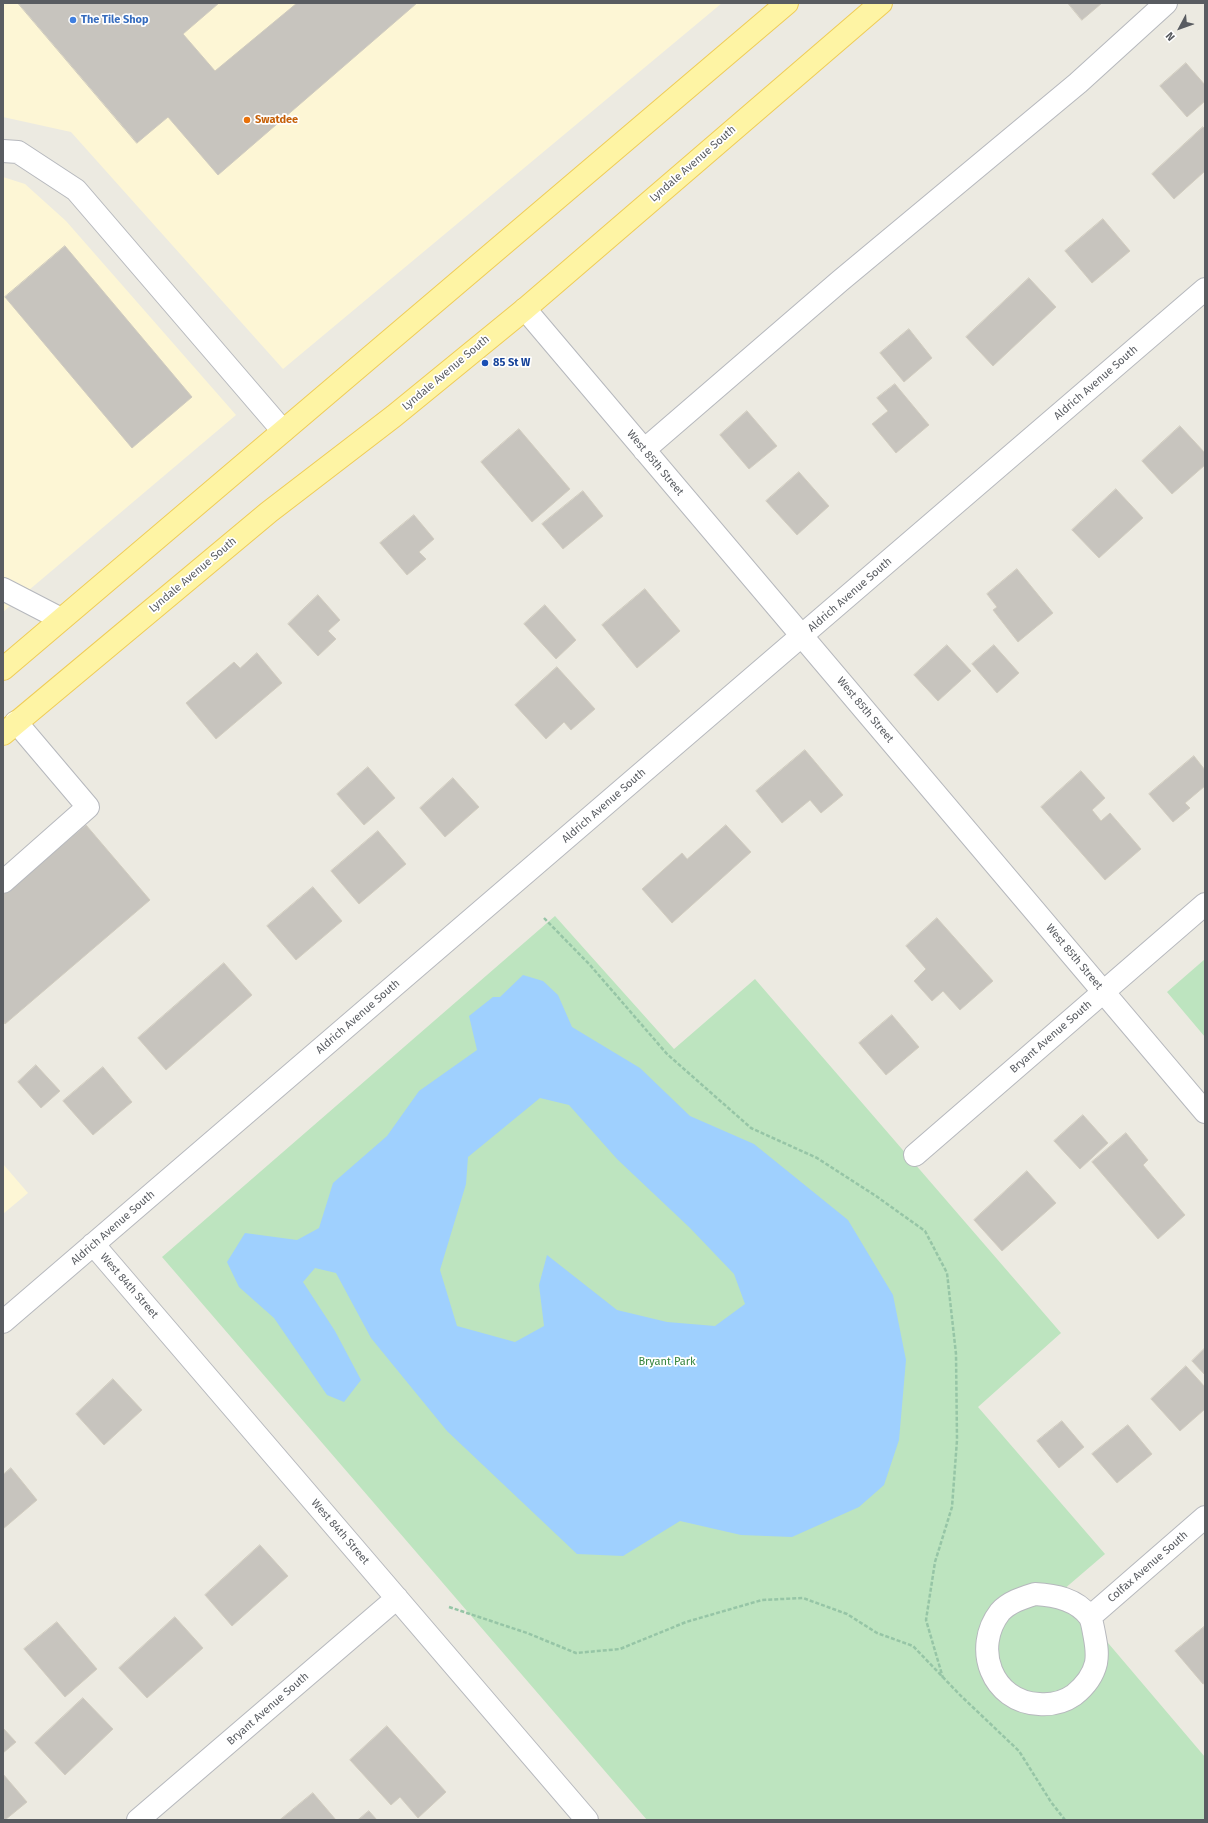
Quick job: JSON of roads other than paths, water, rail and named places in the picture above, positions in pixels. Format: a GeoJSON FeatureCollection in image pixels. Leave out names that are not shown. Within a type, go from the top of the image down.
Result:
{"type":"FeatureCollection","features":[{"type":"Feature","properties":{"kind":"main road"},"geometry":{"type":"LineString","coordinates":[[3,669],[787,3]]}},
{"type":"Feature","properties":{"kind":"main road","name":"Lyndale Avenue South"},"geometry":{"type":"LineString","coordinates":[[10,728],[268,512],[394,416],[525,309],[881,3]]}},
{"type":"Feature","properties":{"kind":"street"},"geometry":{"type":"LineString","coordinates":[[644,450],[840,281],[1078,83],[1166,3]]}},
{"type":"Feature","properties":{"kind":"street"},"geometry":{"type":"LineString","coordinates":[[3,150],[18,152],[76,190],[283,431]]}},
{"type":"Feature","properties":{"kind":"street","name":"Aldrich Avenue South"},"geometry":{"type":"LineString","coordinates":[[3,1322],[1205,289]]}},
{"type":"Feature","properties":{"kind":"street","name":"West 85th Street"},"geometry":{"type":"LineString","coordinates":[[525,309],[1205,1112]]}},
{"type":"Feature","properties":{"kind":"street"},"geometry":{"type":"LineString","coordinates":[[3,589],[61,619]]}},
{"type":"Feature","properties":{"kind":"street"},"geometry":{"type":"LineString","coordinates":[[3,882],[88,807],[10,728]]}},
{"type":"Feature","properties":{"kind":"street","name":"Bryant Avenue South"},"geometry":{"type":"LineString","coordinates":[[915,1155],[1205,904]]}},
{"type":"Feature","properties":{"kind":"street","name":"West 84th Street"},"geometry":{"type":"LineString","coordinates":[[93,1244],[587,1820]]}},
{"type":"Feature","properties":{"kind":"street","name":"Colfax Avenue South"},"geometry":{"type":"LineString","coordinates":[[1090,1617],[1205,1517]]}},
{"type":"Feature","properties":{"kind":"street"},"geometry":{"type":"LineString","coordinates":[[1035,1594],[1054,1595],[1072,1602],[1090,1617],[1098,1652],[1094,1670],[1083,1687],[1069,1698],[1050,1705],[1032,1704],[1012,1696],[998,1684],[989,1666],[986,1648],[990,1628],[1001,1611],[1016,1600],[1035,1594]]}},
{"type":"Feature","properties":{"kind":"street","name":"Bryant Avenue South"},"geometry":{"type":"LineString","coordinates":[[138,1820],[397,1598]]}},
{"type":"Feature","properties":{"kind":"water"},"geometry":{"type":"Polygon","coordinates":[[[523,975],[543,981],[558,995],[572,1027],[640,1068],[690,1116],[754,1144],[848,1220],[893,1295],[906,1360],[899,1440],[884,1485],[859,1507],[792,1537],[741,1535],[680,1521],[623,1556],[577,1554],[447,1431],[371,1338],[336,1273],[315,1268],[303,1282],[335,1331],[361,1380],[344,1402],[327,1395],[274,1318],[239,1287],[227,1262],[245,1233],[297,1240],[319,1228],[333,1183],[387,1136],[419,1091],[477,1050],[469,1016],[493,997],[500,997],[523,975]],[[540,1098],[468,1157],[466,1184],[440,1270],[457,1326],[515,1342],[544,1326],[539,1285],[547,1255],[617,1310],[667,1322],[715,1326],[745,1304],[734,1274],[690,1228],[617,1159],[569,1105],[540,1098]]]}},
{"type":"Feature","properties":{"kind":"place","name":"The Tile Shop"},"geometry":{"type":"Point","coordinates":[73,20]}},
{"type":"Feature","properties":{"kind":"place","name":"Swatdee"},"geometry":{"type":"Point","coordinates":[247,120]}},
{"type":"Feature","properties":{"kind":"place","name":"85 St W"},"geometry":{"type":"Point","coordinates":[485,363]}},
{"type":"Feature","properties":{"kind":"park label","name":"Bryant Park"},"geometry":{"type":"Point","coordinates":[667,1362]}}]}
